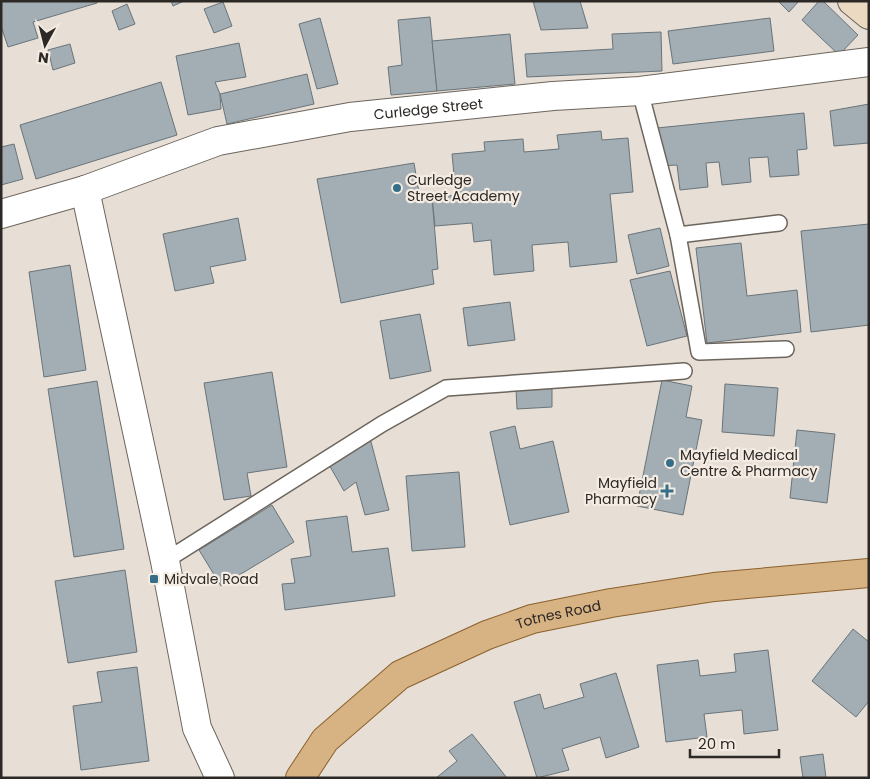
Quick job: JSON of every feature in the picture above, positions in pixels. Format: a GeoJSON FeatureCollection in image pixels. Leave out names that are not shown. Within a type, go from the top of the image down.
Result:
{"type":"FeatureCollection","features":[{"type":"Feature","properties":{"kind":"main road","name":"Totnes Road"},"geometry":{"type":"LineString","coordinates":[[300,778],[325,740],[400,676],[487,635],[514,625],[532,619],[611,603],[714,587],[869,573]]}},
{"type":"Feature","properties":{"kind":"street"},"geometry":{"type":"LineString","coordinates":[[852,1],[869,15]]}},
{"type":"Feature","properties":{"kind":"street","name":"Curledge Street"},"geometry":{"type":"LineString","coordinates":[[1,214],[85,190],[218,141],[350,117],[553,96],[640,91],[869,62]]}},
{"type":"Feature","properties":{"kind":"street"},"geometry":{"type":"LineString","coordinates":[[85,190],[165,561],[197,728],[220,778]]}},
{"type":"Feature","properties":{"kind":"lane"},"geometry":{"type":"LineString","coordinates":[[640,91],[678,235],[699,352],[786,349]]}},
{"type":"Feature","properties":{"kind":"lane"},"geometry":{"type":"LineString","coordinates":[[678,235],[779,224]]}},
{"type":"Feature","properties":{"kind":"lane"},"geometry":{"type":"LineString","coordinates":[[165,561],[382,424],[446,388],[684,371]]}},
{"type":"Feature","properties":{"kind":"building"},"geometry":{"type":"Polygon","coordinates":[[[1,1],[97,1],[97,3],[33,22],[38,38],[8,47],[1,26],[1,1]]]}},
{"type":"Feature","properties":{"kind":"building"},"geometry":{"type":"Polygon","coordinates":[[[171,1],[184,1],[173,6],[171,1]]]}},
{"type":"Feature","properties":{"kind":"building"},"geometry":{"type":"Polygon","coordinates":[[[533,1],[580,1],[588,28],[541,30],[533,1]]]}},
{"type":"Feature","properties":{"kind":"building"},"geometry":{"type":"Polygon","coordinates":[[[778,1],[799,1],[789,12],[778,1]]]}},
{"type":"Feature","properties":{"kind":"building"},"geometry":{"type":"Polygon","coordinates":[[[819,1],[823,1],[858,35],[839,55],[802,20],[819,1]]]}},
{"type":"Feature","properties":{"kind":"building"},"geometry":{"type":"Polygon","coordinates":[[[223,2],[232,26],[214,33],[204,9],[223,2]]]}},
{"type":"Feature","properties":{"kind":"building"},"geometry":{"type":"Polygon","coordinates":[[[127,4],[135,24],[119,30],[112,11],[127,4]]]}},
{"type":"Feature","properties":{"kind":"building"},"geometry":{"type":"Polygon","coordinates":[[[430,17],[437,91],[391,95],[388,67],[402,65],[398,20],[430,17]]]}},
{"type":"Feature","properties":{"kind":"building"},"geometry":{"type":"Polygon","coordinates":[[[320,18],[338,84],[317,89],[299,24],[320,18]]]}},
{"type":"Feature","properties":{"kind":"building"},"geometry":{"type":"Polygon","coordinates":[[[770,18],[774,51],[673,64],[668,31],[770,18]]]}},
{"type":"Feature","properties":{"kind":"building"},"geometry":{"type":"Polygon","coordinates":[[[661,32],[662,71],[527,77],[525,54],[613,49],[612,34],[661,32]]]}},
{"type":"Feature","properties":{"kind":"building"},"geometry":{"type":"Polygon","coordinates":[[[510,34],[515,84],[437,91],[432,41],[510,34]]]}},
{"type":"Feature","properties":{"kind":"building"},"geometry":{"type":"Polygon","coordinates":[[[239,43],[246,77],[215,82],[220,94],[221,109],[188,115],[176,56],[239,43]]]}},
{"type":"Feature","properties":{"kind":"building"},"geometry":{"type":"Polygon","coordinates":[[[70,44],[75,63],[53,70],[48,50],[70,44]]]}},
{"type":"Feature","properties":{"kind":"building"},"geometry":{"type":"Polygon","coordinates":[[[307,74],[314,104],[227,124],[220,94],[307,74]]]}},
{"type":"Feature","properties":{"kind":"building"},"geometry":{"type":"Polygon","coordinates":[[[161,82],[177,135],[36,179],[20,125],[161,82]]]}},
{"type":"Feature","properties":{"kind":"building"},"geometry":{"type":"Polygon","coordinates":[[[869,104],[869,143],[834,146],[830,111],[869,104]]]}},
{"type":"Feature","properties":{"kind":"building"},"geometry":{"type":"Polygon","coordinates":[[[804,113],[807,149],[797,150],[799,175],[770,177],[768,157],[749,158],[751,182],[722,185],[719,162],[706,163],[708,187],[680,190],[677,165],[661,166],[657,128],[804,113]]]}},
{"type":"Feature","properties":{"kind":"building"},"geometry":{"type":"Polygon","coordinates":[[[601,131],[602,140],[628,138],[633,192],[610,194],[617,262],[570,267],[568,242],[532,245],[534,271],[494,275],[491,240],[474,242],[472,223],[435,226],[432,198],[456,195],[452,154],[485,151],[484,142],[523,139],[524,152],[559,149],[557,135],[601,131]]]}},
{"type":"Feature","properties":{"kind":"building"},"geometry":{"type":"Polygon","coordinates":[[[14,144],[23,179],[1,185],[1,147],[14,144]]]}},
{"type":"Feature","properties":{"kind":"building"},"geometry":{"type":"Polygon","coordinates":[[[414,163],[420,199],[432,198],[438,269],[432,270],[434,284],[341,303],[317,179],[414,163]]]}},
{"type":"Feature","properties":{"kind":"building"},"geometry":{"type":"Polygon","coordinates":[[[238,218],[246,260],[210,267],[214,283],[175,291],[163,234],[238,218]]]}},
{"type":"Feature","properties":{"kind":"building"},"geometry":{"type":"Polygon","coordinates":[[[869,224],[869,325],[811,332],[801,231],[869,224]]]}},
{"type":"Feature","properties":{"kind":"building"},"geometry":{"type":"Polygon","coordinates":[[[660,228],[669,266],[637,274],[628,235],[660,228]]]}},
{"type":"Feature","properties":{"kind":"building"},"geometry":{"type":"Polygon","coordinates":[[[741,243],[747,296],[797,290],[801,332],[707,343],[696,248],[741,243]]]}},
{"type":"Feature","properties":{"kind":"building"},"geometry":{"type":"Polygon","coordinates":[[[70,265],[86,370],[44,377],[29,272],[70,265]]]}},
{"type":"Feature","properties":{"kind":"building"},"geometry":{"type":"Polygon","coordinates":[[[670,271],[687,336],[647,346],[630,280],[670,271]]]}},
{"type":"Feature","properties":{"kind":"building"},"geometry":{"type":"Polygon","coordinates":[[[510,302],[515,340],[468,346],[463,308],[510,302]]]}},
{"type":"Feature","properties":{"kind":"building"},"geometry":{"type":"Polygon","coordinates":[[[420,314],[431,371],[390,379],[380,321],[420,314]]]}},
{"type":"Feature","properties":{"kind":"building"},"geometry":{"type":"Polygon","coordinates":[[[272,372],[287,467],[247,473],[251,496],[224,500],[204,383],[272,372]]]}},
{"type":"Feature","properties":{"kind":"building","name":"Mayfield Medical Centre & Pharmacy"},"geometry":{"type":"Polygon","coordinates":[[[662,380],[692,386],[686,417],[702,420],[683,515],[637,506],[662,380]]]}},
{"type":"Feature","properties":{"kind":"building"},"geometry":{"type":"Polygon","coordinates":[[[97,381],[124,549],[74,557],[48,389],[97,381]]]}},
{"type":"Feature","properties":{"kind":"building"},"geometry":{"type":"Polygon","coordinates":[[[725,384],[778,388],[774,436],[722,432],[725,384]]]}},
{"type":"Feature","properties":{"kind":"building"},"geometry":{"type":"Polygon","coordinates":[[[552,387],[552,407],[517,409],[516,389],[552,387]]]}},
{"type":"Feature","properties":{"kind":"building"},"geometry":{"type":"Polygon","coordinates":[[[515,426],[520,449],[553,441],[569,512],[510,525],[490,432],[515,426]]]}},
{"type":"Feature","properties":{"kind":"building"},"geometry":{"type":"Polygon","coordinates":[[[797,430],[835,434],[827,503],[790,498],[797,430]]]}},
{"type":"Feature","properties":{"kind":"building"},"geometry":{"type":"Polygon","coordinates":[[[370,438],[389,510],[365,515],[356,482],[344,491],[328,463],[370,438]]]}},
{"type":"Feature","properties":{"kind":"building"},"geometry":{"type":"Polygon","coordinates":[[[459,472],[465,547],[412,551],[406,476],[459,472]]]}},
{"type":"Feature","properties":{"kind":"building"},"geometry":{"type":"Polygon","coordinates":[[[272,505],[294,542],[221,586],[199,550],[272,505]]]}},
{"type":"Feature","properties":{"kind":"building"},"geometry":{"type":"Polygon","coordinates":[[[347,516],[352,552],[388,548],[395,596],[285,610],[282,584],[295,583],[291,559],[311,556],[306,521],[347,516]]]}},
{"type":"Feature","properties":{"kind":"building"},"geometry":{"type":"Polygon","coordinates":[[[125,570],[137,652],[68,663],[55,581],[125,570]]]}},
{"type":"Feature","properties":{"kind":"building"},"geometry":{"type":"Polygon","coordinates":[[[853,629],[869,642],[869,701],[856,717],[812,681],[853,629]]]}},
{"type":"Feature","properties":{"kind":"building"},"geometry":{"type":"Polygon","coordinates":[[[768,650],[778,730],[744,734],[742,710],[704,714],[707,737],[666,742],[657,665],[698,660],[700,676],[736,672],[734,654],[768,650]]]}},
{"type":"Feature","properties":{"kind":"building"},"geometry":{"type":"Polygon","coordinates":[[[137,667],[149,761],[81,770],[73,706],[102,702],[97,672],[137,667]]]}},
{"type":"Feature","properties":{"kind":"building"},"geometry":{"type":"Polygon","coordinates":[[[616,673],[639,747],[606,758],[600,737],[562,749],[569,770],[537,778],[514,702],[540,694],[544,709],[584,697],[580,684],[616,673]]]}},
{"type":"Feature","properties":{"kind":"building"},"geometry":{"type":"Polygon","coordinates":[[[472,734],[507,778],[436,778],[457,761],[449,751],[472,734]]]}},
{"type":"Feature","properties":{"kind":"building"},"geometry":{"type":"Polygon","coordinates":[[[823,754],[826,778],[803,778],[800,757],[823,754]]]}},
{"type":"Feature","properties":{"kind":"place","name":"Curledge Street Academy"},"geometry":{"type":"Point","coordinates":[397,188]}},
{"type":"Feature","properties":{"kind":"place","name":"Mayfield Medical Centre & Pharmacy"},"geometry":{"type":"Point","coordinates":[670,463]}},
{"type":"Feature","properties":{"kind":"place","name":"Mayfield Pharmacy"},"geometry":{"type":"Point","coordinates":[667,491]}},
{"type":"Feature","properties":{"kind":"place","name":"Midvale Road"},"geometry":{"type":"Point","coordinates":[154,579]}}]}
